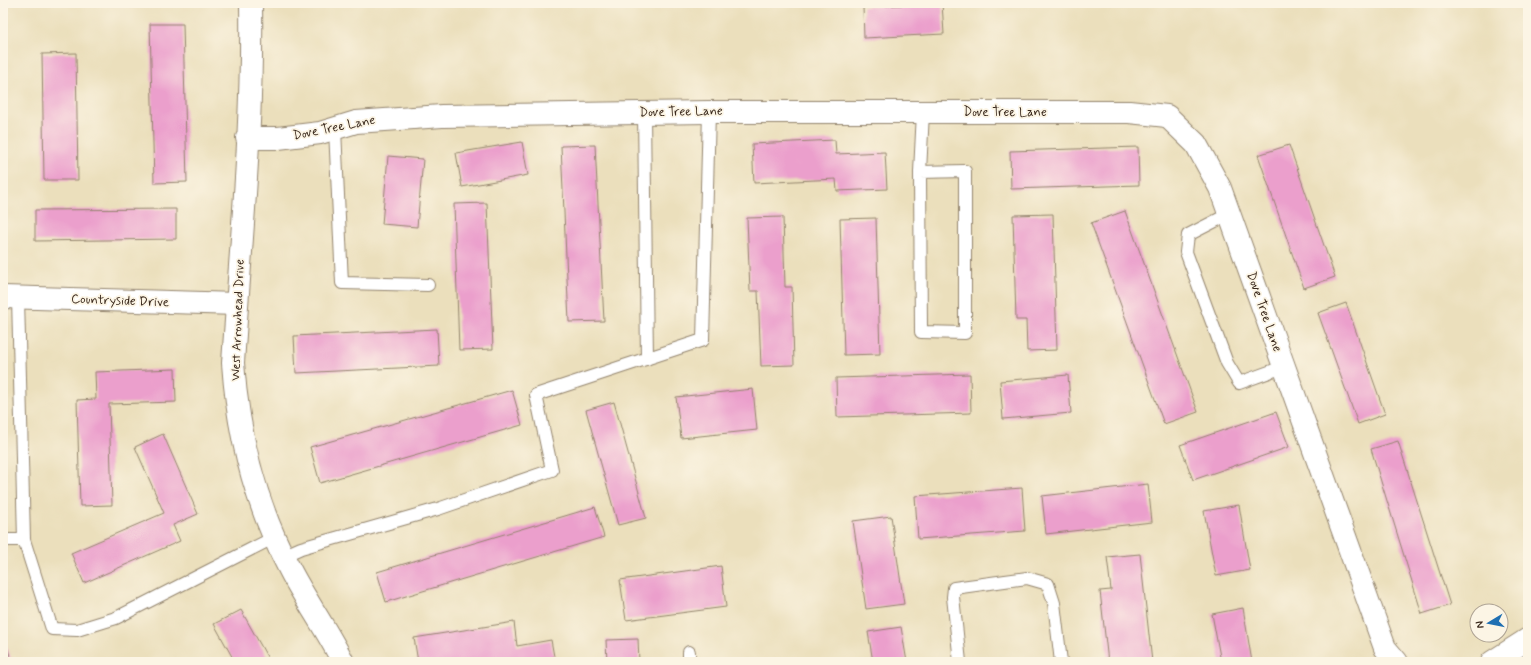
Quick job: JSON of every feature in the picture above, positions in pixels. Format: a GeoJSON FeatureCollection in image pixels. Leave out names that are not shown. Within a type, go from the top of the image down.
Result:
{"type":"FeatureCollection","features":[{"type":"Feature","properties":{"kind":"street","name":"West Arrowhead Drive"},"geometry":{"type":"LineString","coordinates":[[251,3],[247,138],[233,363],[235,392],[243,441],[256,490],[279,547],[343,662]]}},
{"type":"Feature","properties":{"kind":"street","name":"Dove Tree Lane"},"geometry":{"type":"LineString","coordinates":[[247,138],[278,138],[320,134],[356,122],[442,116],[710,112],[1129,112],[1167,116],[1196,144],[1220,188],[1385,648],[1397,662]]}},
{"type":"Feature","properties":{"kind":"street","name":"Countryside Drive"},"geometry":{"type":"LineString","coordinates":[[10,298],[237,304]]}},
{"type":"Feature","properties":{"kind":"street"},"geometry":{"type":"LineString","coordinates":[[1492,662],[1528,639]]}},
{"type":"Feature","properties":{"kind":"lane"},"geometry":{"type":"LineString","coordinates":[[10,298],[24,540],[52,629],[77,630],[116,618],[279,547],[301,548],[438,509],[552,470],[536,395],[703,340],[710,112]]}},
{"type":"Feature","properties":{"kind":"lane"},"geometry":{"type":"LineString","coordinates":[[920,172],[965,170],[965,333],[921,332],[920,172],[922,112]]}},
{"type":"Feature","properties":{"kind":"lane"},"geometry":{"type":"LineString","coordinates":[[644,113],[647,359]]}},
{"type":"Feature","properties":{"kind":"lane"},"geometry":{"type":"LineString","coordinates":[[335,129],[342,283],[428,285]]}},
{"type":"Feature","properties":{"kind":"lane"},"geometry":{"type":"LineString","coordinates":[[1229,214],[1188,235],[1186,252],[1227,363],[1239,382],[1283,367]]}},
{"type":"Feature","properties":{"kind":"lane"},"geometry":{"type":"LineString","coordinates":[[3,540],[24,540]]}},
{"type":"Feature","properties":{"kind":"lane"},"geometry":{"type":"LineString","coordinates":[[960,662],[953,597],[954,588],[1027,578],[1048,584],[1054,603],[1061,662]]}},
{"type":"Feature","properties":{"kind":"building"},"geometry":{"type":"Polygon","coordinates":[[[942,3],[944,34],[864,38],[863,7],[942,3]]]}},
{"type":"Feature","properties":{"kind":"building"},"geometry":{"type":"Polygon","coordinates":[[[150,24],[183,24],[187,182],[154,183],[150,24]]]}},
{"type":"Feature","properties":{"kind":"building"},"geometry":{"type":"Polygon","coordinates":[[[76,53],[78,180],[44,180],[42,54],[76,53]]]}},
{"type":"Feature","properties":{"kind":"building"},"geometry":{"type":"Polygon","coordinates":[[[835,140],[836,154],[885,152],[887,189],[837,191],[836,179],[754,183],[752,144],[835,140]]]}},
{"type":"Feature","properties":{"kind":"building"},"geometry":{"type":"Polygon","coordinates":[[[522,142],[528,175],[462,187],[456,153],[522,142]]]}},
{"type":"Feature","properties":{"kind":"building"},"geometry":{"type":"Polygon","coordinates":[[[595,145],[604,321],[569,322],[561,146],[595,145]]]}},
{"type":"Feature","properties":{"kind":"building"},"geometry":{"type":"Polygon","coordinates":[[[1289,145],[1335,277],[1304,288],[1258,155],[1289,145]]]}},
{"type":"Feature","properties":{"kind":"building"},"geometry":{"type":"Polygon","coordinates":[[[1138,147],[1139,185],[1011,189],[1010,151],[1138,147]]]}},
{"type":"Feature","properties":{"kind":"building"},"geometry":{"type":"Polygon","coordinates":[[[388,156],[423,159],[417,227],[382,224],[388,156]]]}},
{"type":"Feature","properties":{"kind":"building"},"geometry":{"type":"Polygon","coordinates":[[[487,203],[493,349],[459,350],[454,204],[487,203]]]}},
{"type":"Feature","properties":{"kind":"building"},"geometry":{"type":"Polygon","coordinates":[[[176,209],[176,239],[35,241],[35,210],[176,209]]]}},
{"type":"Feature","properties":{"kind":"building"},"geometry":{"type":"Polygon","coordinates":[[[1125,211],[1198,412],[1164,424],[1091,223],[1125,211]]]}},
{"type":"Feature","properties":{"kind":"building"},"geometry":{"type":"Polygon","coordinates":[[[1053,214],[1057,350],[1027,351],[1026,320],[1016,320],[1013,215],[1053,214]]]}},
{"type":"Feature","properties":{"kind":"building"},"geometry":{"type":"Polygon","coordinates":[[[783,217],[785,287],[792,287],[794,365],[761,366],[758,291],[750,291],[747,218],[783,217]]]}},
{"type":"Feature","properties":{"kind":"building"},"geometry":{"type":"Polygon","coordinates":[[[876,218],[880,354],[844,355],[840,219],[876,218]]]}},
{"type":"Feature","properties":{"kind":"building"},"geometry":{"type":"Polygon","coordinates":[[[1346,303],[1385,414],[1358,424],[1318,313],[1346,303]]]}},
{"type":"Feature","properties":{"kind":"building"},"geometry":{"type":"Polygon","coordinates":[[[437,329],[439,366],[296,373],[294,336],[437,329]]]}},
{"type":"Feature","properties":{"kind":"building"},"geometry":{"type":"Polygon","coordinates":[[[175,369],[176,402],[109,404],[112,505],[80,506],[77,400],[96,399],[95,372],[175,369]]]}},
{"type":"Feature","properties":{"kind":"building"},"geometry":{"type":"Polygon","coordinates":[[[970,374],[971,413],[837,417],[836,378],[970,374]]]}},
{"type":"Feature","properties":{"kind":"building"},"geometry":{"type":"Polygon","coordinates":[[[1068,375],[1071,413],[1003,419],[1000,381],[1068,375]]]}},
{"type":"Feature","properties":{"kind":"building"},"geometry":{"type":"Polygon","coordinates":[[[753,389],[757,430],[681,438],[676,397],[753,389]]]}},
{"type":"Feature","properties":{"kind":"building"},"geometry":{"type":"Polygon","coordinates":[[[512,390],[522,425],[320,483],[310,447],[512,390]]]}},
{"type":"Feature","properties":{"kind":"building"},"geometry":{"type":"Polygon","coordinates":[[[614,402],[646,518],[618,525],[586,410],[614,402]]]}},
{"type":"Feature","properties":{"kind":"building"},"geometry":{"type":"Polygon","coordinates":[[[1276,412],[1289,447],[1193,480],[1180,445],[1276,412]]]}},
{"type":"Feature","properties":{"kind":"building"},"geometry":{"type":"Polygon","coordinates":[[[163,434],[198,514],[173,525],[180,541],[84,583],[71,553],[164,513],[135,447],[163,434]]]}},
{"type":"Feature","properties":{"kind":"building"},"geometry":{"type":"Polygon","coordinates":[[[1398,441],[1450,605],[1422,614],[1371,449],[1398,441]]]}},
{"type":"Feature","properties":{"kind":"building"},"geometry":{"type":"Polygon","coordinates":[[[1148,484],[1152,522],[1046,534],[1042,496],[1148,484]]]}},
{"type":"Feature","properties":{"kind":"building"},"geometry":{"type":"Polygon","coordinates":[[[1022,488],[1025,531],[918,539],[915,496],[1022,488]]]}},
{"type":"Feature","properties":{"kind":"building"},"geometry":{"type":"Polygon","coordinates":[[[1239,505],[1250,570],[1216,576],[1204,511],[1239,505]]]}},
{"type":"Feature","properties":{"kind":"building"},"geometry":{"type":"Polygon","coordinates":[[[595,507],[604,537],[386,602],[377,572],[595,507]]]}},
{"type":"Feature","properties":{"kind":"building"},"geometry":{"type":"Polygon","coordinates":[[[891,516],[904,604],[866,609],[853,521],[891,516]]]}},
{"type":"Feature","properties":{"kind":"building"},"geometry":{"type":"Polygon","coordinates":[[[1140,554],[1152,662],[1108,662],[1100,591],[1111,590],[1107,557],[1140,554]]]}},
{"type":"Feature","properties":{"kind":"building"},"geometry":{"type":"Polygon","coordinates":[[[721,566],[726,607],[626,620],[620,580],[721,566]]]}},
{"type":"Feature","properties":{"kind":"building"},"geometry":{"type":"Polygon","coordinates":[[[1243,608],[1252,662],[1221,662],[1212,614],[1243,608]]]}},
{"type":"Feature","properties":{"kind":"building"},"geometry":{"type":"Polygon","coordinates":[[[241,610],[270,662],[235,662],[214,624],[241,610]]]}},
{"type":"Feature","properties":{"kind":"building"},"geometry":{"type":"Polygon","coordinates":[[[514,622],[517,646],[551,640],[555,662],[418,662],[414,638],[514,622]]]}},
{"type":"Feature","properties":{"kind":"building"},"geometry":{"type":"Polygon","coordinates":[[[901,627],[907,662],[873,662],[868,632],[901,627]]]}},
{"type":"Feature","properties":{"kind":"building"},"geometry":{"type":"Polygon","coordinates":[[[3,635],[12,662],[3,662],[3,635]]]}},
{"type":"Feature","properties":{"kind":"building"},"geometry":{"type":"Polygon","coordinates":[[[638,639],[639,662],[607,662],[606,640],[638,639]]]}}]}
